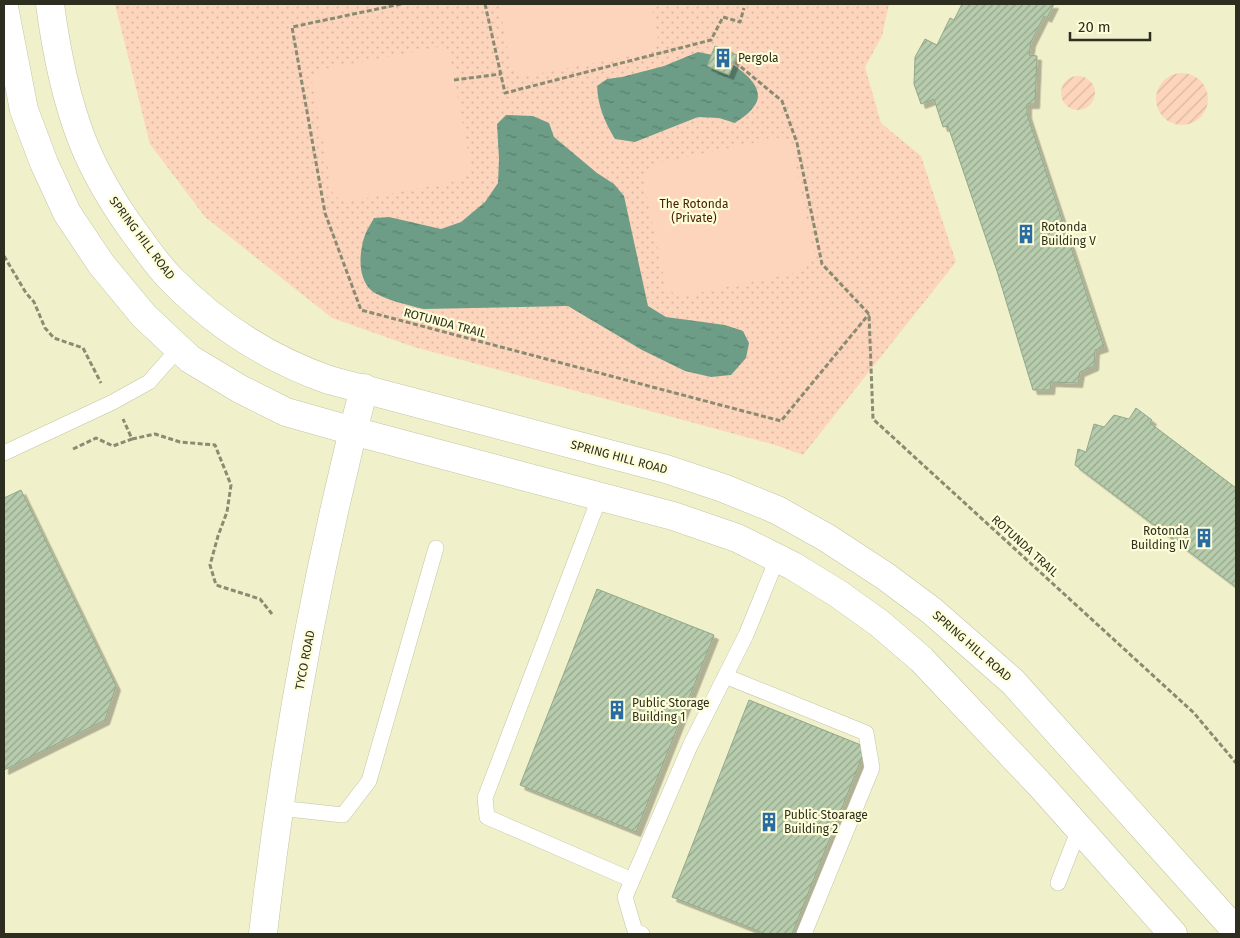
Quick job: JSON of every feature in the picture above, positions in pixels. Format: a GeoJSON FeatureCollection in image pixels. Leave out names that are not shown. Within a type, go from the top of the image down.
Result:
{"type":"FeatureCollection","features":[{"type":"Feature","properties":{"kind":"main road","name":"SPRING HILL ROAD"},"geometry":{"type":"LineString","coordinates":[[50,4],[63,80],[82,140],[112,202],[170,279],[209,314],[252,345],[302,370],[329,380],[666,469],[723,488],[777,510],[827,538],[885,576],[932,611],[1013,682],[1212,903],[1236,933]]}},
{"type":"Feature","properties":{"kind":"main road"},"geometry":{"type":"LineString","coordinates":[[4,7],[24,110]]}},
{"type":"Feature","properties":{"kind":"main road"},"geometry":{"type":"LineString","coordinates":[[4,62],[44,163],[67,213],[107,272],[144,316],[190,359],[240,389],[286,412],[673,516],[737,538],[777,558],[838,593],[879,623],[922,659],[983,723],[1173,934]]}},
{"type":"Feature","properties":{"kind":"main road","name":"TYCO ROAD"},"geometry":{"type":"LineString","coordinates":[[263,934],[279,808],[302,672],[332,517],[364,388]]}},
{"type":"Feature","properties":{"kind":"lane"},"geometry":{"type":"LineString","coordinates":[[4,454],[113,402],[149,382],[179,348]]}},
{"type":"Feature","properties":{"kind":"lane"},"geometry":{"type":"LineString","coordinates":[[600,496],[484,798],[487,817],[632,880]]}},
{"type":"Feature","properties":{"kind":"lane"},"geometry":{"type":"LineString","coordinates":[[279,808],[343,815],[369,782],[436,548]]}},
{"type":"Feature","properties":{"kind":"lane"},"geometry":{"type":"LineString","coordinates":[[642,934],[635,931],[625,897],[690,746],[746,635],[777,558]]}},
{"type":"Feature","properties":{"kind":"lane"},"geometry":{"type":"LineString","coordinates":[[725,676],[866,733],[872,768],[804,934]]}},
{"type":"Feature","properties":{"kind":"lane"},"geometry":{"type":"LineString","coordinates":[[1058,883],[1079,829]]}},
{"type":"Feature","properties":{"kind":"path","name":"ROTUNDA TRAIL"},"geometry":{"type":"LineString","coordinates":[[401,4],[292,27],[325,213],[362,310],[781,421],[869,314]]}},
{"type":"Feature","properties":{"kind":"path"},"geometry":{"type":"LineString","coordinates":[[485,4],[505,94],[712,40],[724,17],[740,22],[744,8]]}},
{"type":"Feature","properties":{"kind":"path"},"geometry":{"type":"LineString","coordinates":[[735,62],[782,101],[797,143],[822,264],[869,314]]}},
{"type":"Feature","properties":{"kind":"path"},"geometry":{"type":"LineString","coordinates":[[454,80],[500,74]]}},
{"type":"Feature","properties":{"kind":"path"},"geometry":{"type":"LineString","coordinates":[[4,256],[34,302],[45,328],[54,338],[83,348],[101,383]]}},
{"type":"Feature","properties":{"kind":"path","name":"ROTUNDA TRAIL"},"geometry":{"type":"LineString","coordinates":[[869,314],[873,419],[1194,713],[1236,763]]}},
{"type":"Feature","properties":{"kind":"path"},"geometry":{"type":"LineString","coordinates":[[123,418],[132,439]]}},
{"type":"Feature","properties":{"kind":"path"},"geometry":{"type":"LineString","coordinates":[[74,449],[96,438],[113,446],[132,439],[155,434],[180,442],[215,445],[231,485],[227,512],[210,565],[216,585],[260,599],[272,614]]}},
{"type":"Feature","properties":{"kind":"green space","name":"The Rotonda (Private)"},"geometry":{"type":"Polygon","coordinates":[[[115,4],[889,4],[882,36],[865,67],[881,123],[921,156],[956,262],[803,455],[775,445],[414,347],[332,318],[205,217],[150,144],[115,4]]]}},
{"type":"Feature","properties":{"kind":"green space"},"geometry":{"type":"Polygon","coordinates":[[[499,4],[651,4],[658,39],[650,52],[526,76],[511,68],[499,4]]]}},
{"type":"Feature","properties":{"kind":"green space"},"geometry":{"type":"Polygon","coordinates":[[[439,47],[450,55],[471,168],[463,180],[345,202],[333,195],[312,82],[319,70],[439,47]]]}},
{"type":"Feature","properties":{"kind":"green space"},"geometry":{"type":"Polygon","coordinates":[[[1182,73],[1192,75],[1200,81],[1206,89],[1208,99],[1206,109],[1200,117],[1192,123],[1182,125],[1172,123],[1164,117],[1158,109],[1156,99],[1158,89],[1164,81],[1172,75],[1182,73]]]}},
{"type":"Feature","properties":{"kind":"green space"},"geometry":{"type":"Polygon","coordinates":[[[1078,76],[1090,81],[1095,93],[1090,105],[1078,110],[1066,105],[1061,93],[1066,81],[1078,76]]]}},
{"type":"Feature","properties":{"kind":"green space"},"geometry":{"type":"Polygon","coordinates":[[[777,138],[792,146],[814,256],[804,271],[679,297],[666,288],[643,179],[653,164],[777,138]]]}},
{"type":"Feature","properties":{"kind":"water"},"geometry":{"type":"Polygon","coordinates":[[[698,52],[713,55],[729,62],[746,74],[757,89],[758,97],[751,110],[735,123],[719,118],[698,117],[635,142],[615,139],[602,113],[597,86],[607,79],[664,66],[698,52]]]}},
{"type":"Feature","properties":{"kind":"water"},"geometry":{"type":"Polygon","coordinates":[[[506,115],[533,116],[549,123],[554,137],[597,173],[614,184],[624,196],[648,306],[666,317],[725,325],[743,331],[749,343],[746,358],[731,375],[711,377],[685,371],[642,350],[568,306],[424,309],[383,297],[367,286],[362,272],[361,249],[365,235],[374,218],[389,217],[441,229],[461,222],[485,202],[498,183],[497,124],[506,115]]]}},
{"type":"Feature","properties":{"kind":"building","name":"Rotonda Building V"},"geometry":{"type":"Polygon","coordinates":[[[962,4],[1054,4],[1047,18],[1044,16],[1031,42],[1029,55],[1037,56],[1035,104],[1027,104],[1027,114],[1104,347],[1095,350],[1094,366],[1080,372],[1078,383],[1051,382],[1050,390],[1033,390],[997,271],[948,126],[943,127],[934,99],[921,104],[914,84],[915,57],[925,39],[937,45],[950,18],[954,20],[962,4]]]}},
{"type":"Feature","properties":{"kind":"building","name":"Pergola"},"geometry":{"type":"Polygon","coordinates":[[[715,46],[737,55],[729,75],[707,66],[715,46]]]}},
{"type":"Feature","properties":{"kind":"building","name":"Rotonda Building IV"},"geometry":{"type":"Polygon","coordinates":[[[1136,408],[1152,420],[1150,423],[1236,488],[1236,587],[1075,465],[1078,449],[1086,452],[1094,424],[1104,427],[1114,415],[1129,419],[1136,408]]]}},
{"type":"Feature","properties":{"kind":"building"},"geometry":{"type":"Polygon","coordinates":[[[21,490],[116,686],[105,720],[4,770],[4,498],[21,490]]]}},
{"type":"Feature","properties":{"kind":"building","name":"Public Storage Building 1"},"geometry":{"type":"Polygon","coordinates":[[[597,589],[714,635],[636,832],[520,785],[597,589]]]}},
{"type":"Feature","properties":{"kind":"building","name":"Public Stoarage Building 2"},"geometry":{"type":"Polygon","coordinates":[[[749,700],[866,747],[792,934],[766,934],[672,897],[749,700]]]}},
{"type":"Feature","properties":{"kind":"place","name":"Pergola"},"geometry":{"type":"Point","coordinates":[723,58]}},
{"type":"Feature","properties":{"kind":"place","name":"Rotonda Building V"},"geometry":{"type":"Point","coordinates":[1026,234]}},
{"type":"Feature","properties":{"kind":"place","name":"Rotonda Building IV"},"geometry":{"type":"Point","coordinates":[1204,538]}},
{"type":"Feature","properties":{"kind":"place","name":"Public Storage Building 1"},"geometry":{"type":"Point","coordinates":[617,710]}},
{"type":"Feature","properties":{"kind":"place","name":"Public Stoarage Building 2"},"geometry":{"type":"Point","coordinates":[769,822]}}]}
